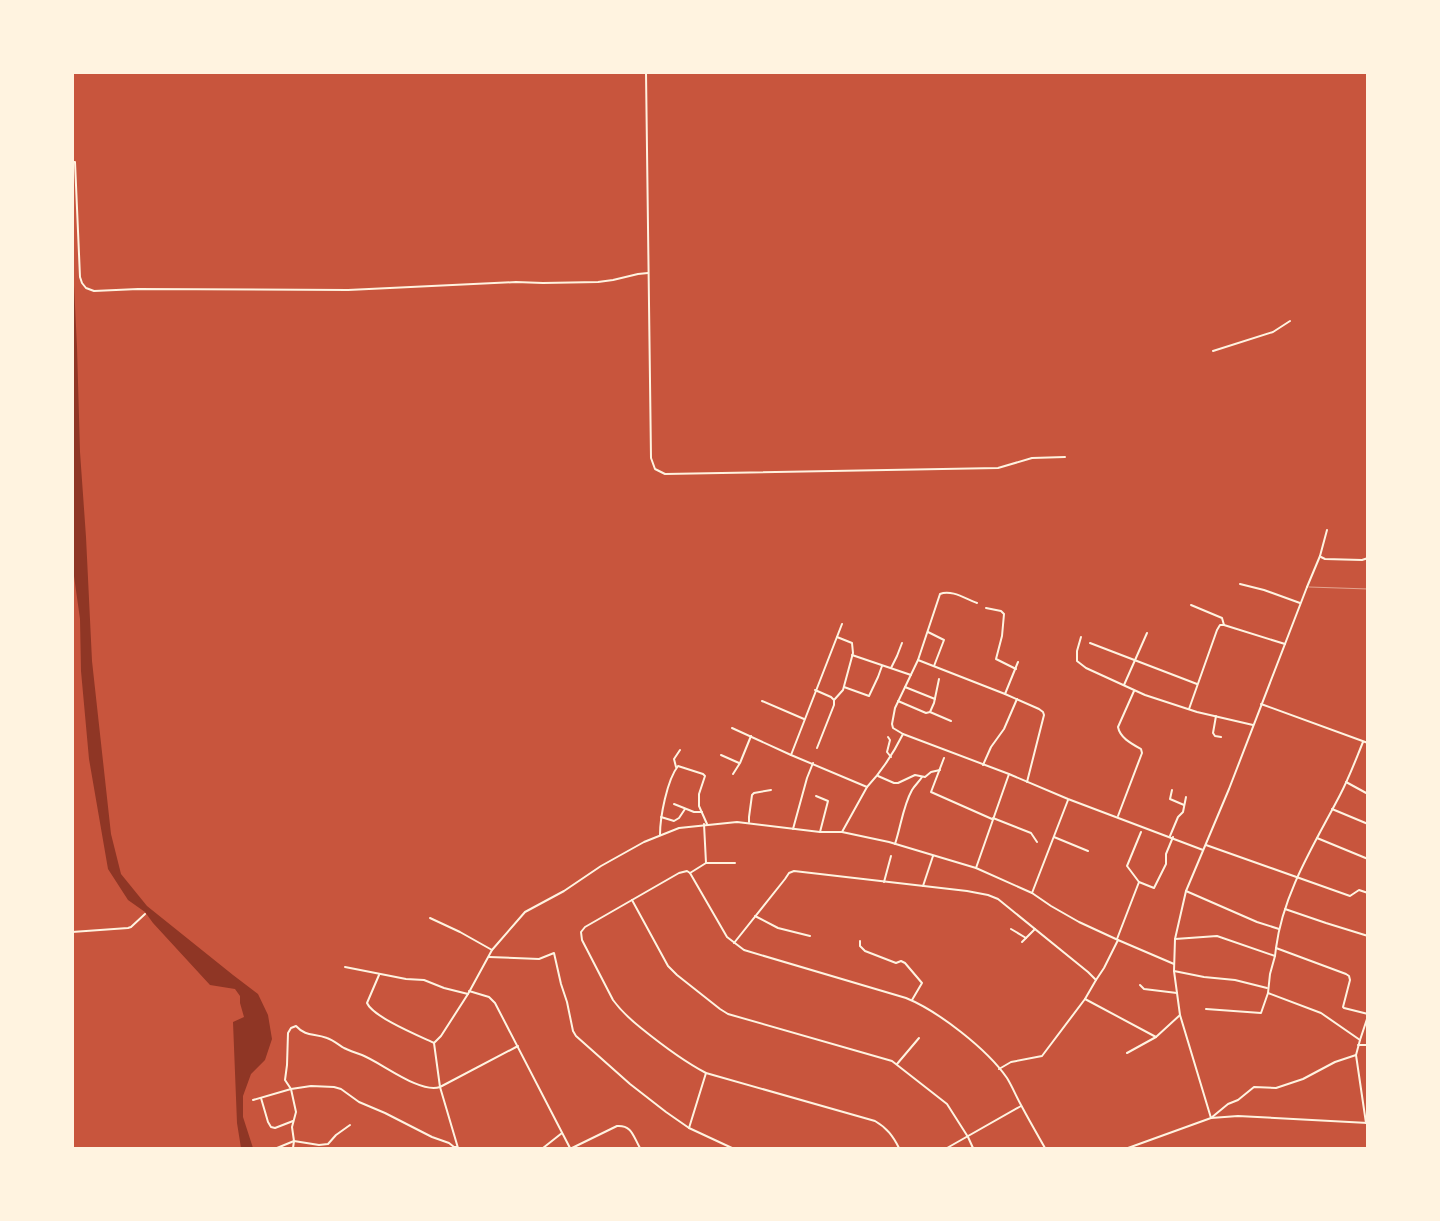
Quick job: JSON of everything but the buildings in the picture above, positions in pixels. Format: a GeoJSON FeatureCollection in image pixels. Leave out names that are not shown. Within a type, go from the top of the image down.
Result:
{"type":"FeatureCollection","features":[{"type":"Feature","properties":{"kind":"street"},"geometry":{"type":"LineString","coordinates":[[646,72],[651,458],[654,469],[662,473],[998,468],[1032,458],[1065,457]]}},
{"type":"Feature","properties":{"kind":"street"},"geometry":{"type":"LineString","coordinates":[[72,162],[75,162],[77,190],[80,277],[86,288],[94,291],[138,289],[348,290],[516,282],[598,282],[648,273]]}},
{"type":"Feature","properties":{"kind":"street"},"geometry":{"type":"LineString","coordinates":[[1213,351],[1273,332],[1290,321]]}},
{"type":"Feature","properties":{"kind":"street"},"geometry":{"type":"LineString","coordinates":[[1211,1118],[1180,1015],[1174,971],[1175,939],[1186,891],[1254,725],[1306,587],[1320,556],[1327,530]]}},
{"type":"Feature","properties":{"kind":"street"},"geometry":{"type":"LineString","coordinates":[[1320,556],[1325,559],[1362,560],[1368,558]]}},
{"type":"Feature","properties":{"kind":"street"},"geometry":{"type":"LineString","coordinates":[[1240,584],[1264,590],[1300,603]]}},
{"type":"Feature","properties":{"kind":"street"},"geometry":{"type":"LineString","coordinates":[[977,604],[953,594],[943,592],[940,594],[918,660],[898,701],[892,724],[894,730],[1068,799],[1204,850]]}},
{"type":"Feature","properties":{"kind":"street"},"geometry":{"type":"LineString","coordinates":[[1191,605],[1222,618],[1224,625]]}},
{"type":"Feature","properties":{"kind":"street"},"geometry":{"type":"LineString","coordinates":[[986,608],[1000,611],[1004,614],[1002,636],[996,659],[1016,669]]}},
{"type":"Feature","properties":{"kind":"street"},"geometry":{"type":"LineString","coordinates":[[791,755],[842,624]]}},
{"type":"Feature","properties":{"kind":"street"},"geometry":{"type":"LineString","coordinates":[[1189,709],[1220,625],[1285,644]]}},
{"type":"Feature","properties":{"kind":"street"},"geometry":{"type":"LineString","coordinates":[[928,632],[944,640],[934,666]]}},
{"type":"Feature","properties":{"kind":"street"},"geometry":{"type":"LineString","coordinates":[[1124,685],[1147,633]]}},
{"type":"Feature","properties":{"kind":"street"},"geometry":{"type":"LineString","coordinates":[[818,748],[834,705],[834,700],[843,690],[852,655],[852,643],[837,637]]}},
{"type":"Feature","properties":{"kind":"street"},"geometry":{"type":"LineString","coordinates":[[1081,637],[1077,661],[1086,668],[1134,691],[1189,709],[1254,725]]}},
{"type":"Feature","properties":{"kind":"street"},"geometry":{"type":"LineString","coordinates":[[890,668],[902,643]]}},
{"type":"Feature","properties":{"kind":"street"},"geometry":{"type":"LineString","coordinates":[[1090,643],[1198,684]]}},
{"type":"Feature","properties":{"kind":"street"},"geometry":{"type":"LineString","coordinates":[[852,655],[911,675]]}},
{"type":"Feature","properties":{"kind":"street"},"geometry":{"type":"LineString","coordinates":[[918,660],[1005,694],[1043,712],[1044,715],[1027,783]]}},
{"type":"Feature","properties":{"kind":"street"},"geometry":{"type":"LineString","coordinates":[[1005,694],[1018,662]]}},
{"type":"Feature","properties":{"kind":"street"},"geometry":{"type":"LineString","coordinates":[[844,686],[869,696],[882,666]]}},
{"type":"Feature","properties":{"kind":"street"},"geometry":{"type":"LineString","coordinates":[[930,712],[939,679]]}},
{"type":"Feature","properties":{"kind":"street"},"geometry":{"type":"LineString","coordinates":[[906,687],[935,699]]}},
{"type":"Feature","properties":{"kind":"street"},"geometry":{"type":"LineString","coordinates":[[815,690],[834,700]]}},
{"type":"Feature","properties":{"kind":"street"},"geometry":{"type":"LineString","coordinates":[[1118,817],[1142,753],[1141,750],[1118,731],[1134,691]]}},
{"type":"Feature","properties":{"kind":"street"},"geometry":{"type":"LineString","coordinates":[[983,765],[991,747],[1002,734],[1017,700]]}},
{"type":"Feature","properties":{"kind":"street"},"geometry":{"type":"LineString","coordinates":[[762,701],[804,718]]}},
{"type":"Feature","properties":{"kind":"street"},"geometry":{"type":"LineString","coordinates":[[898,701],[950,721]]}},
{"type":"Feature","properties":{"kind":"street"},"geometry":{"type":"LineString","coordinates":[[1261,704],[1368,743]]}},
{"type":"Feature","properties":{"kind":"street"},"geometry":{"type":"LineString","coordinates":[[1216,716],[1213,733],[1215,736],[1221,737]]}},
{"type":"Feature","properties":{"kind":"street"},"geometry":{"type":"LineString","coordinates":[[732,728],[867,788]]}},
{"type":"Feature","properties":{"kind":"street"},"geometry":{"type":"LineString","coordinates":[[842,832],[867,788],[878,776],[903,734]]}},
{"type":"Feature","properties":{"kind":"street"},"geometry":{"type":"LineString","coordinates":[[733,774],[752,736]]}},
{"type":"Feature","properties":{"kind":"street"},"geometry":{"type":"LineString","coordinates":[[888,738],[890,740],[887,752],[891,756]]}},
{"type":"Feature","properties":{"kind":"street"},"geometry":{"type":"LineString","coordinates":[[1206,1008],[1261,1013],[1268,993],[1279,929],[1285,909],[1298,877],[1346,782],[1363,742]]}},
{"type":"Feature","properties":{"kind":"street"},"geometry":{"type":"LineString","coordinates":[[660,836],[670,782],[676,767],[674,759],[680,750]]}},
{"type":"Feature","properties":{"kind":"street"},"geometry":{"type":"LineString","coordinates":[[721,755],[740,763]]}},
{"type":"Feature","properties":{"kind":"street"},"geometry":{"type":"LineString","coordinates":[[944,758],[931,792],[1031,833],[1037,842]]}},
{"type":"Feature","properties":{"kind":"street"},"geometry":{"type":"LineString","coordinates":[[793,829],[813,763]]}},
{"type":"Feature","properties":{"kind":"street"},"geometry":{"type":"LineString","coordinates":[[676,767],[679,766],[705,776],[699,794],[699,806],[708,824]]}},
{"type":"Feature","properties":{"kind":"street"},"geometry":{"type":"LineString","coordinates":[[878,776],[898,783],[916,774],[922,777],[928,776],[930,772],[940,770]]}},
{"type":"Feature","properties":{"kind":"street"},"geometry":{"type":"LineString","coordinates":[[976,868],[1008,774]]}},
{"type":"Feature","properties":{"kind":"street"},"geometry":{"type":"LineString","coordinates":[[895,844],[911,791],[922,777]]}},
{"type":"Feature","properties":{"kind":"street"},"geometry":{"type":"LineString","coordinates":[[1346,782],[1368,794]]}},
{"type":"Feature","properties":{"kind":"street"},"geometry":{"type":"LineString","coordinates":[[749,823],[752,795],[771,790]]}},
{"type":"Feature","properties":{"kind":"street"},"geometry":{"type":"LineString","coordinates":[[1172,790],[1170,799],[1184,805]]}},
{"type":"Feature","properties":{"kind":"street"},"geometry":{"type":"LineString","coordinates":[[816,796],[828,800],[820,832]]}},
{"type":"Feature","properties":{"kind":"street"},"geometry":{"type":"LineString","coordinates":[[1141,832],[1127,866],[1139,882],[1154,888],[1166,864],[1166,854],[1171,837],[1178,817],[1182,814],[1186,797]]}},
{"type":"Feature","properties":{"kind":"street"},"geometry":{"type":"LineString","coordinates":[[1032,893],[1068,799]]}},
{"type":"Feature","properties":{"kind":"street"},"geometry":{"type":"LineString","coordinates":[[674,804],[697,813],[702,812]]}},
{"type":"Feature","properties":{"kind":"street"},"geometry":{"type":"LineString","coordinates":[[1332,808],[1368,824]]}},
{"type":"Feature","properties":{"kind":"street"},"geometry":{"type":"LineString","coordinates":[[662,817],[674,821],[679,818],[685,809]]}},
{"type":"Feature","properties":{"kind":"street"},"geometry":{"type":"LineString","coordinates":[[434,1043],[441,1036],[470,991],[492,950],[525,912],[564,891],[601,866],[644,842],[679,828],[704,824],[737,822],[820,832],[842,832],[895,844],[976,868],[1032,893],[1078,922],[1174,964]]}},
{"type":"Feature","properties":{"kind":"street"},"geometry":{"type":"LineString","coordinates":[[704,824],[706,864]]}},
{"type":"Feature","properties":{"kind":"street"},"geometry":{"type":"LineString","coordinates":[[1054,837],[1088,851]]}},
{"type":"Feature","properties":{"kind":"street"},"geometry":{"type":"LineString","coordinates":[[1318,838],[1368,859]]}},
{"type":"Feature","properties":{"kind":"street"},"geometry":{"type":"LineString","coordinates":[[1206,845],[1350,896],[1360,890],[1368,893]]}},
{"type":"Feature","properties":{"kind":"street"},"geometry":{"type":"LineString","coordinates":[[884,882],[891,856]]}},
{"type":"Feature","properties":{"kind":"street"},"geometry":{"type":"LineString","coordinates":[[924,886],[933,856]]}},
{"type":"Feature","properties":{"kind":"street"},"geometry":{"type":"LineString","coordinates":[[735,863],[706,864],[690,873],[687,871],[679,873],[585,927],[581,932],[582,940],[618,1007],[659,1043],[689,1064],[706,1073],[875,1121],[890,1132],[899,1148]]}},
{"type":"Feature","properties":{"kind":"street"},"geometry":{"type":"LineString","coordinates":[[734,943],[784,878],[794,871],[968,891],[994,897],[1096,980]]}},
{"type":"Feature","properties":{"kind":"street"},"geometry":{"type":"LineString","coordinates":[[690,873],[722,930],[727,937],[744,950],[912,1000],[930,1010],[976,1044],[1007,1079],[1045,1148]]}},
{"type":"Feature","properties":{"kind":"street"},"geometry":{"type":"LineString","coordinates":[[999,1069],[1011,1062],[1042,1056],[1085,999],[1104,968],[1139,882]]}},
{"type":"Feature","properties":{"kind":"street"},"geometry":{"type":"LineString","coordinates":[[1186,891],[1279,929]]}},
{"type":"Feature","properties":{"kind":"street"},"geometry":{"type":"LineString","coordinates":[[632,900],[668,966],[728,1014],[883,1057],[897,1064],[947,1104],[973,1148]]}},
{"type":"Feature","properties":{"kind":"street"},"geometry":{"type":"LineString","coordinates":[[1285,909],[1368,936]]}},
{"type":"Feature","properties":{"kind":"street"},"geometry":{"type":"LineString","coordinates":[[72,932],[128,928],[145,914]]}},
{"type":"Feature","properties":{"kind":"street"},"geometry":{"type":"LineString","coordinates":[[755,916],[778,928],[810,936]]}},
{"type":"Feature","properties":{"kind":"street"},"geometry":{"type":"LineString","coordinates":[[430,918],[492,950]]}},
{"type":"Feature","properties":{"kind":"street"},"geometry":{"type":"LineString","coordinates":[[1011,929],[1026,938]]}},
{"type":"Feature","properties":{"kind":"street"},"geometry":{"type":"LineString","coordinates":[[1022,942],[1035,929]]}},
{"type":"Feature","properties":{"kind":"street"},"geometry":{"type":"LineString","coordinates":[[1175,939],[1217,936],[1275,956]]}},
{"type":"Feature","properties":{"kind":"street"},"geometry":{"type":"LineString","coordinates":[[860,941],[860,946],[865,951],[896,963],[905,963],[922,983],[912,1000]]}},
{"type":"Feature","properties":{"kind":"street"},"geometry":{"type":"LineString","coordinates":[[1128,1148],[1211,1118],[1238,1116],[1367,1123],[1356,1055],[1368,1015],[1344,1008],[1343,1006],[1350,980],[1349,976],[1276,948]]}},
{"type":"Feature","properties":{"kind":"street"},"geometry":{"type":"LineString","coordinates":[[488,957],[538,958],[554,953],[573,1031],[576,1036],[630,1084],[666,1112],[689,1128],[732,1148]]}},
{"type":"Feature","properties":{"kind":"street"},"geometry":{"type":"LineString","coordinates":[[345,967],[406,979],[424,980],[444,988],[468,994]]}},
{"type":"Feature","properties":{"kind":"street"},"geometry":{"type":"LineString","coordinates":[[1174,971],[1236,980],[1268,989]]}},
{"type":"Feature","properties":{"kind":"street"},"geometry":{"type":"LineString","coordinates":[[379,974],[368,1003],[370,1008],[384,1019],[434,1043]]}},
{"type":"Feature","properties":{"kind":"street"},"geometry":{"type":"LineString","coordinates":[[1140,984],[1144,989],[1177,993]]}},
{"type":"Feature","properties":{"kind":"street"},"geometry":{"type":"LineString","coordinates":[[470,991],[489,997],[495,1003],[571,1148],[616,1126],[625,1126],[630,1130],[640,1148]]}},
{"type":"Feature","properties":{"kind":"street"},"geometry":{"type":"LineString","coordinates":[[1268,993],[1321,1013],[1360,1040]]}},
{"type":"Feature","properties":{"kind":"street"},"geometry":{"type":"LineString","coordinates":[[1085,999],[1156,1037]]}},
{"type":"Feature","properties":{"kind":"street"},"geometry":{"type":"LineString","coordinates":[[1127,1053],[1156,1037],[1180,1015]]}},
{"type":"Feature","properties":{"kind":"street"},"geometry":{"type":"LineString","coordinates":[[292,1148],[294,1141],[292,1127],[296,1112],[291,1090],[285,1080],[288,1065],[288,1033],[291,1028],[296,1026],[303,1033],[327,1038],[401,1076],[432,1089],[440,1087],[518,1046]]}},
{"type":"Feature","properties":{"kind":"street"},"geometry":{"type":"LineString","coordinates":[[897,1064],[919,1038]]}},
{"type":"Feature","properties":{"kind":"street"},"geometry":{"type":"LineString","coordinates":[[434,1043],[440,1087],[457,1148]]}},
{"type":"Feature","properties":{"kind":"street"},"geometry":{"type":"LineString","coordinates":[[1358,1045],[1368,1045]]}},
{"type":"Feature","properties":{"kind":"street"},"geometry":{"type":"LineString","coordinates":[[1211,1118],[1254,1087],[1276,1088],[1303,1079],[1335,1062],[1356,1055]]}},
{"type":"Feature","properties":{"kind":"street"},"geometry":{"type":"LineString","coordinates":[[689,1128],[706,1073]]}},
{"type":"Feature","properties":{"kind":"street"},"geometry":{"type":"LineString","coordinates":[[252,1100],[311,1086],[334,1087],[345,1091],[359,1102],[457,1148]]}},
{"type":"Feature","properties":{"kind":"street"},"geometry":{"type":"LineString","coordinates":[[261,1098],[270,1127],[275,1128],[294,1121]]}},
{"type":"Feature","properties":{"kind":"street"},"geometry":{"type":"LineString","coordinates":[[947,1148],[1022,1106]]}},
{"type":"Feature","properties":{"kind":"street"},"geometry":{"type":"LineString","coordinates":[[277,1148],[294,1141],[319,1145],[328,1144],[336,1135],[350,1125]]}},
{"type":"Feature","properties":{"kind":"street"},"geometry":{"type":"LineString","coordinates":[[543,1148],[562,1133]]}},
{"type":"Feature","properties":{"kind":"lane"},"geometry":{"type":"LineString","coordinates":[[1306,587],[1368,589]]}},
{"type":"Feature","properties":{"kind":"shaded area"},"geometry":{"type":"Polygon","coordinates":[[[72,244],[80,452],[92,661],[111,834],[121,874],[147,906],[258,994],[268,1015],[272,1039],[265,1060],[251,1074],[243,1096],[243,1117],[253,1148],[241,1148],[237,1123],[233,1022],[244,1017],[240,996],[235,989],[210,985],[145,912],[128,900],[108,869],[89,759],[81,671],[80,619],[73,559],[72,244]]]}}]}
